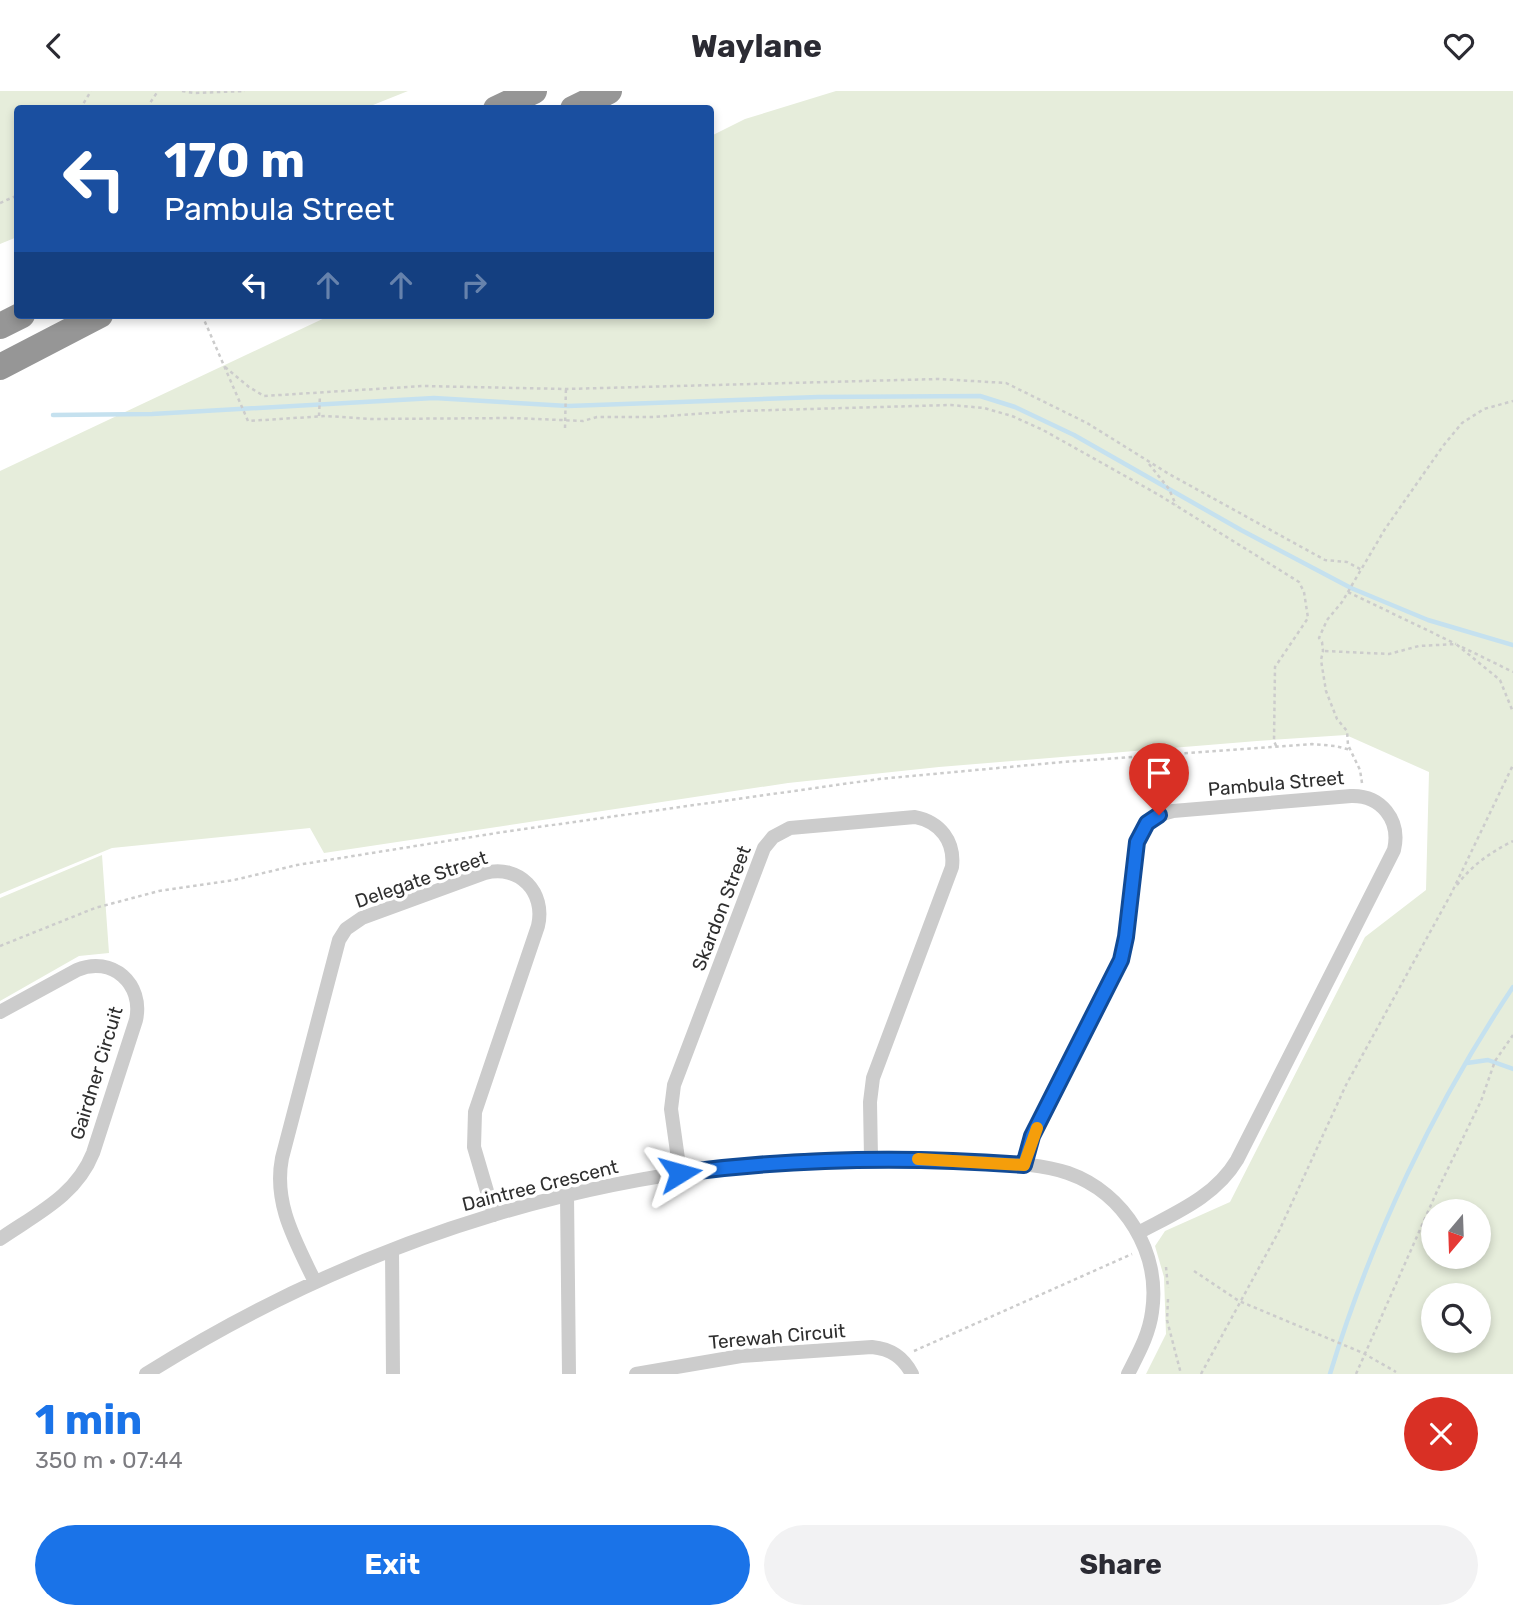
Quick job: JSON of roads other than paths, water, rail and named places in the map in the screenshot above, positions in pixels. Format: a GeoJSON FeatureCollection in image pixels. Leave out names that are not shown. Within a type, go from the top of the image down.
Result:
{"type":"FeatureCollection","features":[{"type":"Feature","properties":{"kind":"highway"},"geometry":{"type":"LineString","coordinates":[[504,105],[534,91]]}},
{"type":"Feature","properties":{"kind":"highway"},"geometry":{"type":"LineString","coordinates":[[581,105],[609,91]]}},
{"type":"Feature","properties":{"kind":"highway"},"geometry":{"type":"LineString","coordinates":[[0,367],[92,319]]}},
{"type":"Feature","properties":{"kind":"street","name":"Pambula Street"},"geometry":{"type":"LineString","coordinates":[[1024,1165],[1032,1136],[1121,960],[1135,849],[1139,835],[1147,823],[1159,815],[1173,811],[1351,796],[1364,797],[1382,806],[1391,817],[1395,829],[1394,850],[1237,1160],[1224,1179],[1207,1194],[1138,1233]]}},
{"type":"Feature","properties":{"kind":"street","name":"Skardon Street"},"geometry":{"type":"LineString","coordinates":[[680,1173],[671,1109],[674,1085],[761,854],[768,842],[778,833],[790,828],[915,817],[934,824],[944,834],[953,853],[952,867],[873,1078],[870,1158]]}},
{"type":"Feature","properties":{"kind":"street","name":"Delegate Street"},"geometry":{"type":"LineString","coordinates":[[315,1282],[284,1212],[279,1180],[282,1158],[339,940],[346,929],[362,918],[485,873],[499,871],[513,873],[531,885],[541,911],[475,1112],[474,1147],[494,1215]]}},
{"type":"Feature","properties":{"kind":"street","name":"Gairdner Circuit"},"geometry":{"type":"LineString","coordinates":[[0,1013],[77,970],[97,965],[117,971],[128,980],[135,992],[138,1006],[136,1020],[83,1173],[61,1198],[0,1239]]}},
{"type":"Feature","properties":{"kind":"street","name":"Daintree Crescent"},"geometry":{"type":"LineString","coordinates":[[146,1374],[230,1324],[315,1282],[392,1250],[494,1215],[567,1195],[680,1173],[781,1162],[870,1158],[1024,1165],[1068,1173],[1092,1185],[1114,1201],[1138,1233],[1146,1250],[1153,1285],[1152,1312],[1145,1338],[1128,1374]]}},
{"type":"Feature","properties":{"kind":"street"},"geometry":{"type":"LineString","coordinates":[[567,1195],[569,1374]]}},
{"type":"Feature","properties":{"kind":"street"},"geometry":{"type":"LineString","coordinates":[[392,1250],[393,1374]]}},
{"type":"Feature","properties":{"kind":"street","name":"Terewah Circuit"},"geometry":{"type":"LineString","coordinates":[[636,1374],[741,1356],[880,1348],[900,1358],[912,1374]]}},
{"type":"Feature","properties":{"kind":"waterway"},"geometry":{"type":"LineString","coordinates":[[53,415],[152,414],[434,398],[568,406],[818,397],[980,396],[1015,407],[1074,435],[1241,530],[1351,588],[1428,620],[1513,645]]}},
{"type":"Feature","properties":{"kind":"waterway"},"geometry":{"type":"LineString","coordinates":[[1330,1374],[1365,1273],[1407,1174],[1457,1078],[1513,987]]}},
{"type":"Feature","properties":{"kind":"waterway"},"geometry":{"type":"LineString","coordinates":[[1467,1063],[1488,1060],[1513,1069]]}}]}
